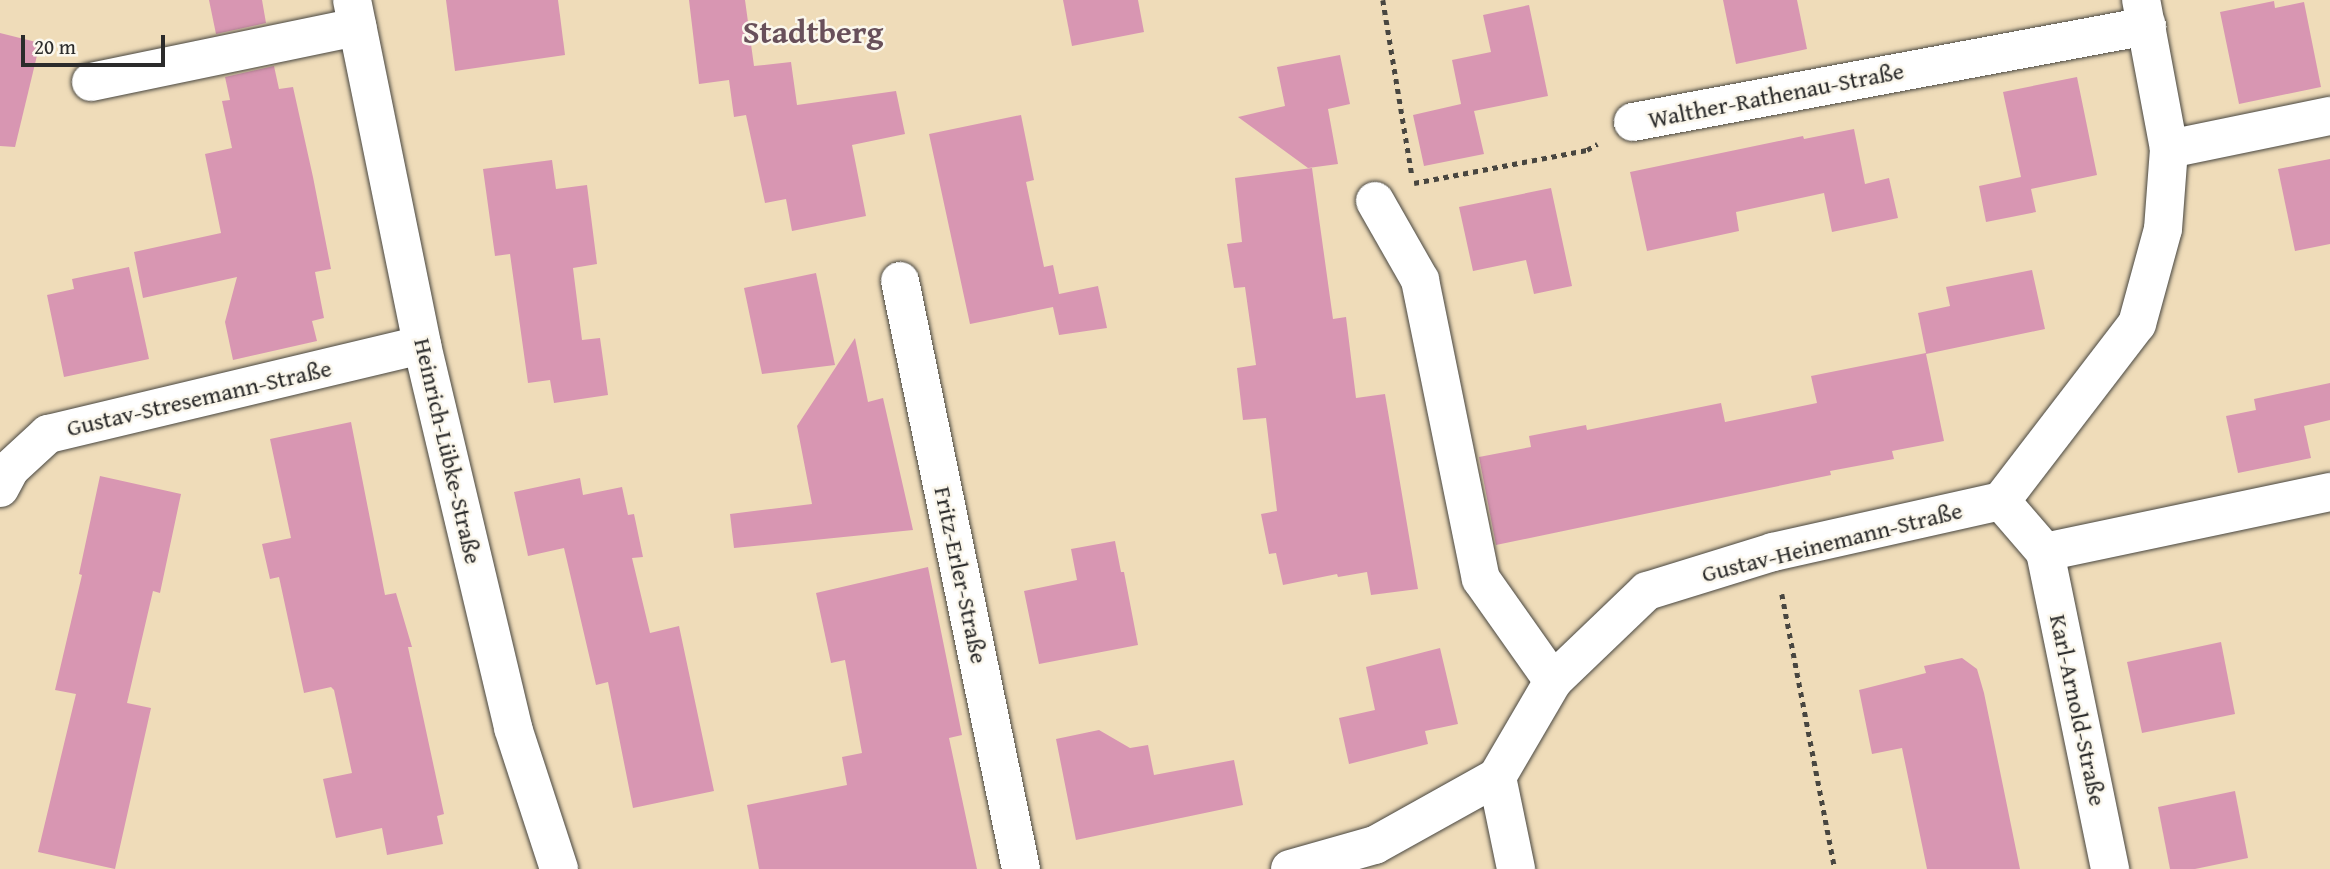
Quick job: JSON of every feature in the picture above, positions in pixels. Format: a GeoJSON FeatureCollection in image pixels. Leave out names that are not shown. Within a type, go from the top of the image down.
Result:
{"type":"FeatureCollection","features":[{"type":"Feature","properties":{"kind":"street","name":"Walther-Rathenau-Straße"},"geometry":{"type":"LineString","coordinates":[[1633,122],[2144,13]]}},
{"type":"Feature","properties":{"kind":"street"},"geometry":{"type":"LineString","coordinates":[[2001,501],[2137,324],[2163,229],[2169,149],[2144,13]]}},
{"type":"Feature","properties":{"kind":"street","name":"Heinrich-Lübke-Straße"},"geometry":{"type":"LineString","coordinates":[[91,82],[354,14],[422,345],[513,728],[559,869]]}},
{"type":"Feature","properties":{"kind":"street"},"geometry":{"type":"LineString","coordinates":[[2169,149],[2330,116]]}},
{"type":"Feature","properties":{"kind":"street"},"geometry":{"type":"LineString","coordinates":[[1375,201],[1420,280],[1481,579],[1553,681]]}},
{"type":"Feature","properties":{"kind":"street","name":"Fritz-Erler-Straße"},"geometry":{"type":"LineString","coordinates":[[900,281],[1021,869]]}},
{"type":"Feature","properties":{"kind":"street","name":"Gustav-Stresemann-Straße"},"geometry":{"type":"LineString","coordinates":[[0,488],[10,469],[48,434],[422,345]]}},
{"type":"Feature","properties":{"kind":"street"},"geometry":{"type":"LineString","coordinates":[[2045,552],[2330,492]]}},
{"type":"Feature","properties":{"kind":"street","name":"Gustav-Heinemann-Straße"},"geometry":{"type":"LineString","coordinates":[[1497,777],[1553,681],[1647,591],[1773,552],[2001,501]]}},
{"type":"Feature","properties":{"kind":"street","name":"Karl-Arnold-Straße"},"geometry":{"type":"LineString","coordinates":[[2001,501],[2045,552],[2110,869]]}},
{"type":"Feature","properties":{"kind":"street"},"geometry":{"type":"LineString","coordinates":[[1290,869],[1375,845],[1497,777],[1516,869]]}},
{"type":"Feature","properties":{"kind":"path","name":"Walther-Rathenau-Straße"},"geometry":{"type":"LineString","coordinates":[[1384,0],[1413,183],[1587,150],[1633,122]]}},
{"type":"Feature","properties":{"kind":"path"},"geometry":{"type":"LineString","coordinates":[[1773,552],[1835,869]]}},
{"type":"Feature","properties":{"kind":"building"},"geometry":{"type":"Polygon","coordinates":[[[209,0],[262,0],[266,23],[216,34],[209,0]]]}},
{"type":"Feature","properties":{"kind":"building"},"geometry":{"type":"Polygon","coordinates":[[[446,0],[558,0],[565,55],[455,71],[446,0]]]}},
{"type":"Feature","properties":{"kind":"building"},"geometry":{"type":"Polygon","coordinates":[[[689,0],[745,0],[754,66],[791,62],[797,105],[896,91],[905,134],[852,145],[866,216],[792,231],[786,199],[765,203],[746,115],[734,117],[729,80],[699,84],[689,0]]]}},
{"type":"Feature","properties":{"kind":"building"},"geometry":{"type":"Polygon","coordinates":[[[1063,0],[1138,0],[1144,32],[1072,46],[1063,0]]]}},
{"type":"Feature","properties":{"kind":"building"},"geometry":{"type":"Polygon","coordinates":[[[1723,0],[1797,0],[1807,49],[1736,64],[1723,0]]]}},
{"type":"Feature","properties":{"kind":"building"},"geometry":{"type":"Polygon","coordinates":[[[2274,1],[2275,8],[2304,2],[2321,87],[2239,104],[2220,12],[2274,1]]]}},
{"type":"Feature","properties":{"kind":"building"},"geometry":{"type":"Polygon","coordinates":[[[1529,5],[1548,96],[1474,111],[1484,154],[1424,166],[1413,115],[1461,104],[1452,60],[1491,52],[1483,15],[1529,5]]]}},
{"type":"Feature","properties":{"kind":"building"},"geometry":{"type":"Polygon","coordinates":[[[0,33],[40,43],[15,147],[0,146],[0,33]]]}},
{"type":"Feature","properties":{"kind":"building"},"geometry":{"type":"Polygon","coordinates":[[[1340,55],[1350,104],[1328,109],[1338,164],[1308,168],[1238,117],[1285,106],[1277,67],[1340,55]]]}},
{"type":"Feature","properties":{"kind":"building"},"geometry":{"type":"Polygon","coordinates":[[[274,66],[279,89],[293,87],[331,269],[315,272],[324,318],[312,321],[317,341],[233,360],[225,322],[237,277],[143,298],[134,252],[221,233],[205,154],[232,148],[222,101],[230,100],[225,77],[274,66]]]}},
{"type":"Feature","properties":{"kind":"building"},"geometry":{"type":"Polygon","coordinates":[[[2077,77],[2097,175],[2031,189],[2036,212],[1986,222],[1979,186],[2021,177],[2003,92],[2077,77]]]}},
{"type":"Feature","properties":{"kind":"building"},"geometry":{"type":"Polygon","coordinates":[[[1021,115],[1034,180],[1026,182],[1044,267],[1053,265],[1059,294],[1098,286],[1107,328],[1059,335],[1053,307],[970,324],[929,134],[1021,115]]]}},
{"type":"Feature","properties":{"kind":"building"},"geometry":{"type":"Polygon","coordinates":[[[1854,129],[1865,184],[1889,178],[1898,218],[1832,232],[1824,193],[1736,212],[1739,231],[1647,251],[1630,172],[1803,136],[1804,139],[1854,129]]]}},
{"type":"Feature","properties":{"kind":"building"},"geometry":{"type":"Polygon","coordinates":[[[2330,159],[2330,244],[2295,251],[2278,169],[2330,159]]]}},
{"type":"Feature","properties":{"kind":"building"},"geometry":{"type":"Polygon","coordinates":[[[552,160],[556,189],[587,185],[597,264],[573,268],[582,340],[600,338],[608,395],[554,403],[550,380],[528,383],[510,254],[495,256],[483,169],[552,160]]]}},
{"type":"Feature","properties":{"kind":"building"},"geometry":{"type":"Polygon","coordinates":[[[1312,168],[1333,319],[1346,317],[1356,398],[1385,394],[1418,589],[1371,595],[1367,572],[1338,577],[1337,574],[1283,585],[1276,553],[1269,554],[1261,514],[1277,511],[1266,418],[1243,420],[1237,368],[1256,365],[1245,287],[1234,288],[1227,244],[1242,242],[1235,178],[1312,168]]]}},
{"type":"Feature","properties":{"kind":"building"},"geometry":{"type":"Polygon","coordinates":[[[1551,188],[1572,286],[1534,294],[1526,260],[1473,271],[1459,207],[1551,188]]]}},
{"type":"Feature","properties":{"kind":"building"},"geometry":{"type":"Polygon","coordinates":[[[129,267],[149,359],[64,377],[47,295],[74,289],[72,279],[129,267]]]}},
{"type":"Feature","properties":{"kind":"building"},"geometry":{"type":"Polygon","coordinates":[[[2032,270],[2045,329],[1926,354],[1944,441],[1892,451],[1894,459],[1830,471],[1831,475],[1496,545],[1479,457],[1531,447],[1529,436],[1586,425],[1587,430],[1721,403],[1725,422],[1817,403],[1811,376],[1926,353],[1918,313],[1950,306],[1946,287],[2032,270]]]}},
{"type":"Feature","properties":{"kind":"building"},"geometry":{"type":"Polygon","coordinates":[[[816,273],[835,365],[762,374],[744,288],[816,273]]]}},
{"type":"Feature","properties":{"kind":"building"},"geometry":{"type":"Polygon","coordinates":[[[855,338],[868,402],[883,398],[913,530],[734,548],[730,514],[812,504],[797,426],[855,338]]]}},
{"type":"Feature","properties":{"kind":"building"},"geometry":{"type":"Polygon","coordinates":[[[2330,383],[2330,420],[2304,426],[2311,458],[2238,473],[2226,416],[2256,410],[2254,399],[2330,383]]]}},
{"type":"Feature","properties":{"kind":"building"},"geometry":{"type":"Polygon","coordinates":[[[351,422],[385,595],[396,593],[412,647],[408,647],[444,814],[437,816],[443,844],[387,855],[382,828],[336,838],[323,779],[352,773],[334,690],[331,687],[304,693],[279,577],[270,579],[262,544],[291,538],[270,439],[351,422]]]}},
{"type":"Feature","properties":{"kind":"building"},"geometry":{"type":"Polygon","coordinates":[[[100,476],[181,494],[160,593],[153,591],[127,703],[151,708],[115,869],[38,852],[76,694],[55,690],[82,575],[79,574],[100,476]]]}},
{"type":"Feature","properties":{"kind":"building"},"geometry":{"type":"Polygon","coordinates":[[[580,478],[583,495],[622,487],[628,515],[634,514],[643,557],[632,558],[650,633],[679,626],[714,791],[633,808],[608,682],[596,685],[564,548],[528,556],[514,492],[580,478]]]}},
{"type":"Feature","properties":{"kind":"building"},"geometry":{"type":"Polygon","coordinates":[[[1115,541],[1138,645],[1039,664],[1024,591],[1077,580],[1071,549],[1115,541]]]}},
{"type":"Feature","properties":{"kind":"building"},"geometry":{"type":"Polygon","coordinates":[[[928,567],[962,735],[949,738],[977,869],[759,869],[747,805],[847,785],[842,757],[862,753],[845,660],[831,663],[816,593],[928,567]]]}},
{"type":"Feature","properties":{"kind":"building"},"geometry":{"type":"Polygon","coordinates":[[[2221,642],[2235,714],[2142,733],[2127,662],[2221,642]]]}},
{"type":"Feature","properties":{"kind":"building"},"geometry":{"type":"Polygon","coordinates":[[[1440,648],[1458,724],[1425,731],[1428,744],[1349,764],[1339,718],[1375,710],[1366,667],[1440,648]]]}},
{"type":"Feature","properties":{"kind":"building"},"geometry":{"type":"Polygon","coordinates":[[[1962,658],[1977,669],[1984,693],[2020,869],[1927,869],[1902,748],[1872,754],[1859,690],[1926,673],[1924,666],[1962,658]]]}},
{"type":"Feature","properties":{"kind":"building"},"geometry":{"type":"Polygon","coordinates":[[[1099,730],[1130,748],[1148,745],[1154,775],[1234,760],[1243,805],[1076,840],[1056,739],[1099,730]]]}},
{"type":"Feature","properties":{"kind":"building"},"geometry":{"type":"Polygon","coordinates":[[[2235,791],[2248,858],[2195,869],[2170,869],[2158,807],[2235,791]]]}},
{"type":"Feature","properties":{"kind":"district","name":"Stadtberg"},"geometry":{"type":"Point","coordinates":[813,32]}}]}
